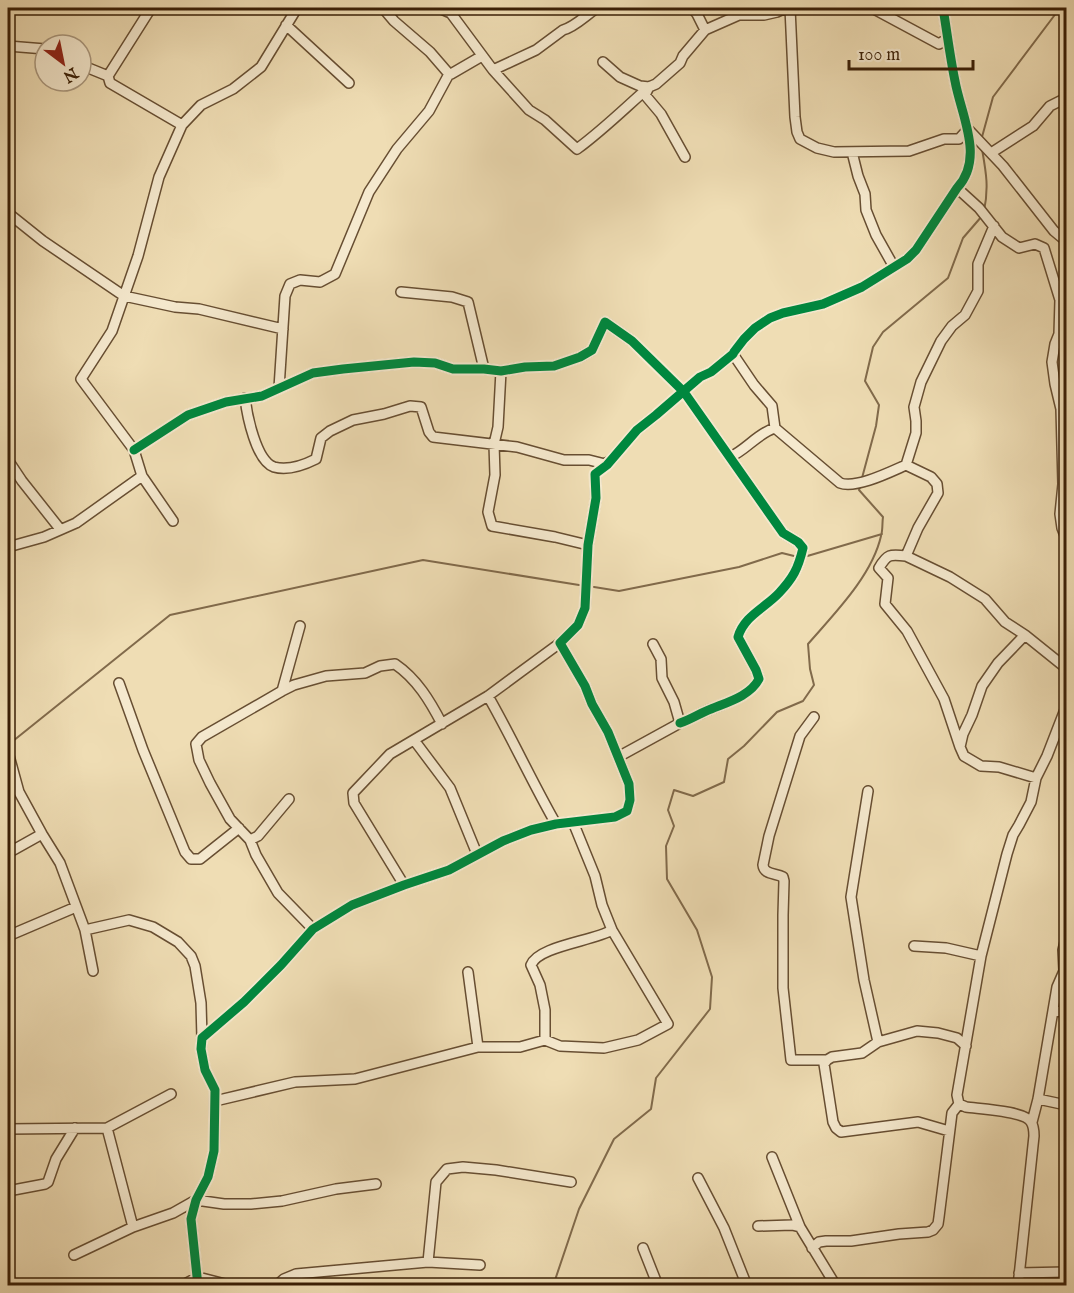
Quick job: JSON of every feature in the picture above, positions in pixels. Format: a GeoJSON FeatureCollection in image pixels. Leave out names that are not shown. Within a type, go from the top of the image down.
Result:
{"type":"FeatureCollection","features":[{"type":"Feature","properties":{"kind":"street"},"geometry":{"type":"LineString","coordinates":[[151,8],[108,76],[110,83],[182,125]]}},
{"type":"Feature","properties":{"kind":"street"},"geometry":{"type":"LineString","coordinates":[[174,521],[142,476],[134,450],[81,379],[112,331],[138,256],[159,177],[182,125],[201,105],[233,89],[261,67],[297,8]]}},
{"type":"Feature","properties":{"kind":"street"},"geometry":{"type":"LineString","coordinates":[[383,8],[394,21],[430,52],[449,74]]}},
{"type":"Feature","properties":{"kind":"street"},"geometry":{"type":"LineString","coordinates":[[439,8],[446,12],[460,8]]}},
{"type":"Feature","properties":{"kind":"street"},"geometry":{"type":"LineString","coordinates":[[493,70],[536,50],[597,8]]}},
{"type":"Feature","properties":{"kind":"street"},"geometry":{"type":"LineString","coordinates":[[692,8],[705,30]]}},
{"type":"Feature","properties":{"kind":"street"},"geometry":{"type":"LineString","coordinates":[[450,12],[493,70],[529,110],[545,120],[577,149],[680,63],[683,56],[705,30],[739,15],[764,15],[788,8],[795,117],[800,139],[817,148],[834,152],[909,151],[944,139],[959,139],[968,129]]}},
{"type":"Feature","properties":{"kind":"street"},"geometry":{"type":"LineString","coordinates":[[872,8],[939,44],[948,39]]}},
{"type":"Feature","properties":{"kind":"street"},"geometry":{"type":"LineString","coordinates":[[404,885],[354,803],[353,792],[390,753],[488,696],[561,643],[578,625],[585,608],[588,545],[596,498],[595,474],[612,460],[630,436],[700,377],[711,372],[734,354],[755,328],[783,313],[823,304],[862,287],[906,259],[916,250],[957,188],[965,180],[970,161],[968,129],[955,83],[943,8]]}},
{"type":"Feature","properties":{"kind":"street"},"geometry":{"type":"LineString","coordinates":[[286,25],[349,83]]}},
{"type":"Feature","properties":{"kind":"street"},"geometry":{"type":"LineString","coordinates":[[8,46],[33,48]]}},
{"type":"Feature","properties":{"kind":"street"},"geometry":{"type":"LineString","coordinates":[[279,388],[285,296],[290,284],[300,280],[320,282],[335,274],[369,192],[397,149],[429,111],[449,74],[482,56]]}},
{"type":"Feature","properties":{"kind":"street"},"geometry":{"type":"LineString","coordinates":[[603,62],[620,78],[640,87],[649,87]]}},
{"type":"Feature","properties":{"kind":"street"},"geometry":{"type":"LineString","coordinates":[[93,71],[108,76]]}},
{"type":"Feature","properties":{"kind":"street"},"geometry":{"type":"LineString","coordinates":[[649,87],[645,95],[661,114],[685,157]]}},
{"type":"Feature","properties":{"kind":"street"},"geometry":{"type":"LineString","coordinates":[[991,153],[1033,126],[1050,106],[1066,98]]}},
{"type":"Feature","properties":{"kind":"street"},"geometry":{"type":"LineString","coordinates":[[968,129],[1003,166],[1054,231],[1066,241]]}},
{"type":"Feature","properties":{"kind":"street"},"geometry":{"type":"LineString","coordinates":[[852,152],[865,194],[866,210],[876,235],[894,267]]}},
{"type":"Feature","properties":{"kind":"street"},"geometry":{"type":"LineString","coordinates":[[957,188],[979,208],[1002,237],[1019,248],[1035,244],[1044,248],[1060,300],[1059,334],[1052,362],[1062,420],[1063,484],[1060,514],[1066,538]]}},
{"type":"Feature","properties":{"kind":"street"},"geometry":{"type":"LineString","coordinates":[[8,213],[43,241],[124,296],[175,307],[200,309],[283,329]]}},
{"type":"Feature","properties":{"kind":"street"},"geometry":{"type":"LineString","coordinates":[[906,465],[916,433],[914,406],[921,382],[941,341],[952,326],[965,315],[978,291],[978,264],[994,226]]}},
{"type":"Feature","properties":{"kind":"street"},"geometry":{"type":"LineString","coordinates":[[401,292],[452,297],[468,302],[484,369]]}},
{"type":"Feature","properties":{"kind":"street"},"geometry":{"type":"LineString","coordinates":[[134,450],[188,415],[226,402],[262,396],[313,373],[414,362],[435,363],[453,369],[501,371],[554,366],[592,350],[605,322],[632,342],[684,392],[783,533],[798,542],[803,549],[796,572],[778,594],[747,620],[740,629],[738,637],[759,679],[755,686],[730,702],[680,723],[618,757]]}},
{"type":"Feature","properties":{"kind":"street"},"geometry":{"type":"LineString","coordinates":[[734,354],[754,385],[772,406],[775,428],[840,483],[847,486],[906,465],[931,477],[937,484],[938,493],[918,528],[906,556]]}},
{"type":"Feature","properties":{"kind":"street"},"geometry":{"type":"LineString","coordinates":[[501,371],[498,427],[494,444],[495,475],[488,512],[492,526],[588,545]]}},
{"type":"Feature","properties":{"kind":"street"},"geometry":{"type":"LineString","coordinates":[[1055,384],[1066,382]]}},
{"type":"Feature","properties":{"kind":"street"},"geometry":{"type":"LineString","coordinates":[[245,398],[248,416],[260,453],[268,463],[275,467],[294,467],[316,459],[321,438],[354,420],[410,406],[422,407],[429,432],[433,437],[517,447],[564,460],[589,460],[605,464],[612,460]]}},
{"type":"Feature","properties":{"kind":"street"},"geometry":{"type":"LineString","coordinates":[[730,457],[768,430],[775,428]]}},
{"type":"Feature","properties":{"kind":"street"},"geometry":{"type":"LineString","coordinates":[[8,460],[60,529]]}},
{"type":"Feature","properties":{"kind":"street"},"geometry":{"type":"LineString","coordinates":[[8,547],[45,537],[76,523],[142,476]]}},
{"type":"Feature","properties":{"kind":"street"},"geometry":{"type":"LineString","coordinates":[[1036,778],[999,767],[981,766],[964,756],[944,699],[907,631],[885,604],[888,578],[879,568],[885,558],[892,555],[906,556],[950,577],[985,599],[1005,621],[1066,668]]}},
{"type":"Feature","properties":{"kind":"street"},"geometry":{"type":"LineString","coordinates":[[282,691],[300,626]]}},
{"type":"Feature","properties":{"kind":"street"},"geometry":{"type":"LineString","coordinates":[[960,747],[982,686],[998,663],[1025,635]]}},
{"type":"Feature","properties":{"kind":"street"},"geometry":{"type":"LineString","coordinates":[[202,1038],[244,1002],[314,929],[352,904],[449,870],[503,841],[531,830],[556,824],[615,817],[627,811],[630,800],[628,784],[618,757],[585,686],[561,643]]}},
{"type":"Feature","properties":{"kind":"street"},"geometry":{"type":"LineString","coordinates":[[653,644],[661,660],[662,678],[674,702],[680,723]]}},
{"type":"Feature","properties":{"kind":"street"},"geometry":{"type":"LineString","coordinates":[[314,929],[278,893],[250,840],[230,819],[199,760],[196,744],[202,737],[300,683],[326,676],[365,673],[380,666],[395,664],[419,686],[442,724]]}},
{"type":"Feature","properties":{"kind":"street"},"geometry":{"type":"LineString","coordinates":[[119,683],[143,750],[185,852],[191,859],[200,859],[239,828]]}},
{"type":"Feature","properties":{"kind":"street"},"geometry":{"type":"LineString","coordinates":[[488,696],[556,824]]}},
{"type":"Feature","properties":{"kind":"street"},"geometry":{"type":"LineString","coordinates":[[959,1104],[957,1095],[981,956],[1013,835],[1031,802],[1036,778],[1066,707]]}},
{"type":"Feature","properties":{"kind":"street"},"geometry":{"type":"LineString","coordinates":[[814,717],[800,736],[769,836],[763,865],[766,872],[780,876],[784,881],[783,988],[791,1060],[827,1060]]}},
{"type":"Feature","properties":{"kind":"street"},"geometry":{"type":"LineString","coordinates":[[414,740],[450,788],[477,854]]}},
{"type":"Feature","properties":{"kind":"street"},"geometry":{"type":"LineString","coordinates":[[8,752],[19,792],[60,863],[85,930],[93,971]]}},
{"type":"Feature","properties":{"kind":"street"},"geometry":{"type":"LineString","coordinates":[[868,791],[851,897],[864,980],[878,1042]]}},
{"type":"Feature","properties":{"kind":"street"},"geometry":{"type":"LineString","coordinates":[[250,840],[258,836],[288,799]]}},
{"type":"Feature","properties":{"kind":"street"},"geometry":{"type":"LineString","coordinates":[[215,1101],[295,1082],[355,1079],[478,1047],[520,1047],[545,1040],[560,1046],[604,1048],[638,1040],[668,1024],[612,930],[602,905],[595,876],[573,822]]}},
{"type":"Feature","properties":{"kind":"street"},"geometry":{"type":"LineString","coordinates":[[8,853],[42,834]]}},
{"type":"Feature","properties":{"kind":"street"},"geometry":{"type":"LineString","coordinates":[[8,936],[76,907]]}},
{"type":"Feature","properties":{"kind":"street"},"geometry":{"type":"LineString","coordinates":[[85,930],[129,920],[153,927],[178,942],[191,956],[195,966],[201,1003],[201,1049],[205,1070],[215,1090],[214,1151],[208,1177],[196,1200],[191,1219],[198,1281]]}},
{"type":"Feature","properties":{"kind":"street"},"geometry":{"type":"LineString","coordinates":[[545,1040],[545,1010],[540,985],[531,965],[533,959],[569,943],[603,935],[612,930]]}},
{"type":"Feature","properties":{"kind":"street"},"geometry":{"type":"LineString","coordinates":[[1018,1286],[1034,1136],[1032,1122],[1057,987],[1064,971],[1063,950],[1066,938]]}},
{"type":"Feature","properties":{"kind":"street"},"geometry":{"type":"LineString","coordinates":[[914,946],[946,948],[981,956]]}},
{"type":"Feature","properties":{"kind":"street"},"geometry":{"type":"LineString","coordinates":[[468,972],[478,1047]]}},
{"type":"Feature","properties":{"kind":"street"},"geometry":{"type":"LineString","coordinates":[[1054,1011],[1066,1012]]}},
{"type":"Feature","properties":{"kind":"street"},"geometry":{"type":"LineString","coordinates":[[949,1131],[918,1122],[840,1132],[833,1122],[824,1064],[832,1057],[862,1053],[878,1042],[917,1031],[957,1038],[966,1046]]}},
{"type":"Feature","properties":{"kind":"street"},"geometry":{"type":"LineString","coordinates":[[8,1129],[107,1128],[171,1094]]}},
{"type":"Feature","properties":{"kind":"street"},"geometry":{"type":"LineString","coordinates":[[1038,1099],[1066,1105]]}},
{"type":"Feature","properties":{"kind":"street"},"geometry":{"type":"LineString","coordinates":[[959,1104],[1025,1116],[1032,1122]]}},
{"type":"Feature","properties":{"kind":"street"},"geometry":{"type":"LineString","coordinates":[[812,1248],[819,1242],[851,1241],[933,1230],[938,1224],[952,1113],[959,1104]]}},
{"type":"Feature","properties":{"kind":"street"},"geometry":{"type":"LineString","coordinates":[[8,1191],[48,1182],[56,1159],[75,1128]]}},
{"type":"Feature","properties":{"kind":"street"},"geometry":{"type":"LineString","coordinates":[[107,1128],[133,1227]]}},
{"type":"Feature","properties":{"kind":"street"},"geometry":{"type":"LineString","coordinates":[[772,1157],[800,1227],[834,1285]]}},
{"type":"Feature","properties":{"kind":"street"},"geometry":{"type":"LineString","coordinates":[[428,1262],[436,1182],[447,1169],[474,1168],[571,1182]]}},
{"type":"Feature","properties":{"kind":"street"},"geometry":{"type":"LineString","coordinates":[[698,1178],[724,1228],[747,1286]]}},
{"type":"Feature","properties":{"kind":"street"},"geometry":{"type":"LineString","coordinates":[[74,1255],[133,1227],[173,1213],[196,1200],[224,1204],[251,1204],[282,1201],[336,1189],[375,1184]]}},
{"type":"Feature","properties":{"kind":"street"},"geometry":{"type":"LineString","coordinates":[[758,1226],[800,1227]]}},
{"type":"Feature","properties":{"kind":"street"},"geometry":{"type":"LineString","coordinates":[[644,1248],[658,1286]]}},
{"type":"Feature","properties":{"kind":"street"},"geometry":{"type":"LineString","coordinates":[[276,1286],[284,1279],[296,1275],[428,1262],[480,1265]]}},
{"type":"Feature","properties":{"kind":"street"},"geometry":{"type":"LineString","coordinates":[[1019,1273],[1066,1272]]}},
{"type":"Feature","properties":{"kind":"street"},"geometry":{"type":"LineString","coordinates":[[8,1274],[12,1286]]}},
{"type":"Feature","properties":{"kind":"street"},"geometry":{"type":"LineString","coordinates":[[181,1286],[198,1281],[246,1286]]}},
{"type":"Feature","properties":{"kind":"waterway"},"geometry":{"type":"LineString","coordinates":[[982,137],[993,97],[1060,8]]}},
{"type":"Feature","properties":{"kind":"waterway"},"geometry":{"type":"LineString","coordinates":[[982,149],[987,187],[984,211]]}},
{"type":"Feature","properties":{"kind":"waterway"},"geometry":{"type":"LineString","coordinates":[[862,478],[876,426],[879,405],[865,381],[873,347],[883,332],[948,278],[963,238],[982,216]]}},
{"type":"Feature","properties":{"kind":"waterway"},"geometry":{"type":"LineString","coordinates":[[553,1286],[579,1209],[614,1139],[651,1109],[656,1078],[710,1009],[712,977],[697,930],[667,879],[666,846],[674,826],[668,810],[674,790],[693,796],[724,782],[728,759],[777,712],[803,701],[814,685],[808,644],[861,580],[882,534],[883,517],[859,490],[860,487]]}},
{"type":"Feature","properties":{"kind":"waterway"},"geometry":{"type":"LineString","coordinates":[[804,557],[882,534]]}},
{"type":"Feature","properties":{"kind":"waterway"},"geometry":{"type":"LineString","coordinates":[[594,587],[619,591],[739,567],[782,553],[798,557]]}},
{"type":"Feature","properties":{"kind":"waterway"},"geometry":{"type":"LineString","coordinates":[[8,745],[170,615],[423,560],[579,585]]}},
{"type":"Feature","properties":{"kind":"cycle path"},"geometry":{"type":"LineString","coordinates":[[198,1286],[191,1219],[196,1200],[208,1177],[214,1151],[215,1090],[205,1070],[201,1049],[202,1038],[244,1002],[313,929],[352,905],[449,870],[503,841],[531,830],[556,824],[615,817],[627,811],[630,800],[629,784],[608,732],[560,643],[578,625],[585,608],[588,545],[596,498],[595,474],[607,465],[637,430],[700,377],[711,372],[733,354],[755,328],[783,313],[823,304],[862,287],[907,259],[916,250],[965,176],[969,163],[969,136],[955,81],[943,8]]}},
{"type":"Feature","properties":{"kind":"cycle path"},"geometry":{"type":"LineString","coordinates":[[134,450],[188,415],[226,402],[262,396],[313,373],[414,362],[435,363],[453,369],[501,371],[554,366],[592,350],[605,322],[632,341],[684,392],[783,533],[803,548],[797,568],[788,583],[745,623],[738,637],[756,670],[759,679],[755,685],[738,698],[680,723]]}}]}
